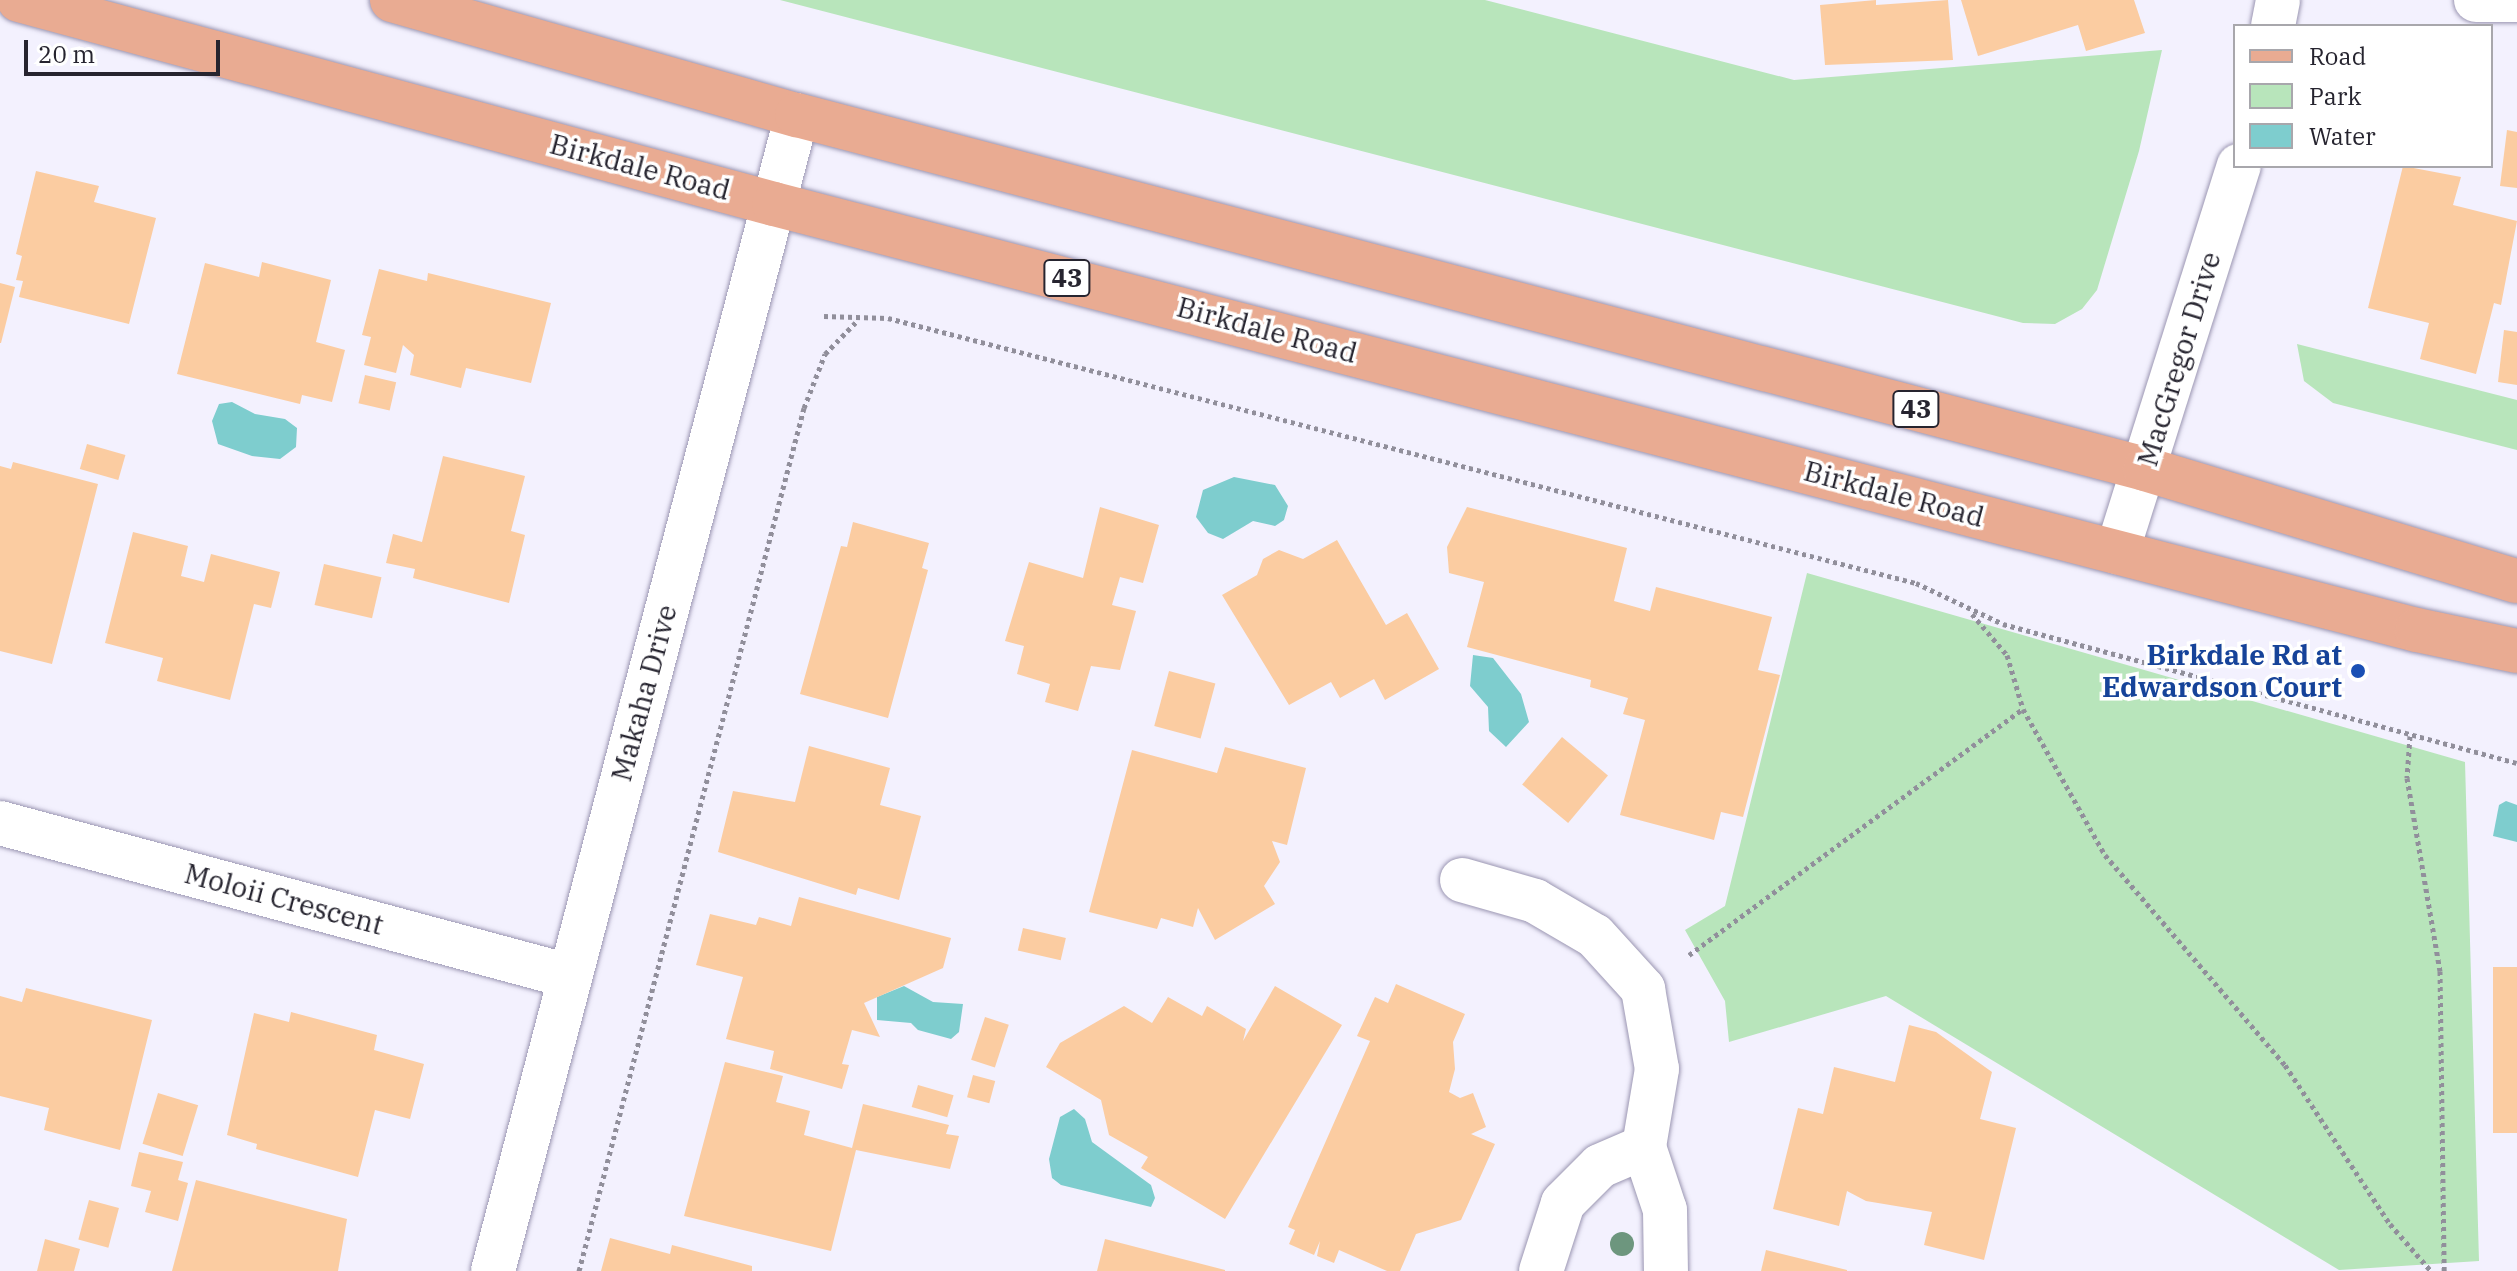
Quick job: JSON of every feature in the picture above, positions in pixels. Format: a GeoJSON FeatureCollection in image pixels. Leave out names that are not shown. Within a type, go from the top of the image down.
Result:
{"type":"FeatureCollection","features":[{"type":"Feature","properties":{"kind":"main road","name":"Birkdale Road"},"geometry":{"type":"LineString","coordinates":[[19,0],[774,204],[2117,552],[2517,651]]}},
{"type":"Feature","properties":{"kind":"main road","name":"43"},"geometry":{"type":"LineString","coordinates":[[392,0],[797,115],[2145,469],[2517,581]]}},
{"type":"Feature","properties":{"kind":"street"},"geometry":{"type":"LineString","coordinates":[[2273,24],[2278,0]]}},
{"type":"Feature","properties":{"kind":"street"},"geometry":{"type":"LineString","coordinates":[[2476,0],[2517,0]]}},
{"type":"Feature","properties":{"kind":"street","name":"Makaha Drive"},"geometry":{"type":"LineString","coordinates":[[493,1271],[797,115]]}},
{"type":"Feature","properties":{"kind":"street","name":"MacGregor Drive"},"geometry":{"type":"LineString","coordinates":[[2117,552],[2238,168]]}},
{"type":"Feature","properties":{"kind":"street","name":"Moloii Crescent"},"geometry":{"type":"LineString","coordinates":[[0,823],[569,976]]}},
{"type":"Feature","properties":{"kind":"street"},"geometry":{"type":"LineString","coordinates":[[1462,880],[1535,901],[1595,936],[1643,989],[1657,1069],[1644,1147],[1665,1210],[1666,1271]]}},
{"type":"Feature","properties":{"kind":"street"},"geometry":{"type":"LineString","coordinates":[[1541,1271],[1563,1203],[1600,1166],[1644,1147]]}},
{"type":"Feature","properties":{"kind":"path"},"geometry":{"type":"LineString","coordinates":[[824,316],[903,322],[1916,583],[1971,613],[2517,763]]}},
{"type":"Feature","properties":{"kind":"path"},"geometry":{"type":"LineString","coordinates":[[579,1271],[804,408],[825,354],[859,319]]}},
{"type":"Feature","properties":{"kind":"path"},"geometry":{"type":"LineString","coordinates":[[1971,613],[2007,655],[2023,709],[2105,855],[2285,1065],[2390,1224],[2431,1271]]}},
{"type":"Feature","properties":{"kind":"path"},"geometry":{"type":"LineString","coordinates":[[1643,989],[2023,709]]}},
{"type":"Feature","properties":{"kind":"path"},"geometry":{"type":"LineString","coordinates":[[2410,736],[2407,778],[2440,971],[2444,1271]]}},
{"type":"Feature","properties":{"kind":"green space"},"geometry":{"type":"Polygon","coordinates":[[[780,0],[1485,0],[1794,80],[2162,50],[2139,151],[2097,290],[2082,309],[2055,324],[2023,323],[780,0]]]}},
{"type":"Feature","properties":{"kind":"green space"},"geometry":{"type":"Polygon","coordinates":[[[2297,344],[2517,400],[2517,450],[2333,403],[2304,381],[2297,344]]]}},
{"type":"Feature","properties":{"kind":"green space"},"geometry":{"type":"Polygon","coordinates":[[[1807,573],[2465,762],[2479,1261],[2339,1270],[1886,996],[1729,1042],[1725,1001],[1685,930],[1725,906],[1807,573]]]}},
{"type":"Feature","properties":{"kind":"water"},"geometry":{"type":"Polygon","coordinates":[[[232,402],[255,414],[285,419],[297,428],[296,447],[280,459],[252,456],[218,444],[212,421],[219,404],[232,402]]]}},
{"type":"Feature","properties":{"kind":"water"},"geometry":{"type":"Polygon","coordinates":[[[1234,477],[1275,485],[1288,506],[1284,520],[1275,526],[1253,521],[1223,539],[1208,533],[1196,517],[1203,490],[1234,477]]]}},
{"type":"Feature","properties":{"kind":"water"},"geometry":{"type":"Polygon","coordinates":[[[1473,655],[1493,658],[1521,694],[1529,722],[1506,747],[1489,731],[1488,707],[1470,686],[1473,655]]]}},
{"type":"Feature","properties":{"kind":"water"},"geometry":{"type":"Polygon","coordinates":[[[2506,801],[2517,805],[2517,842],[2493,836],[2499,805],[2506,801]]]}},
{"type":"Feature","properties":{"kind":"water"},"geometry":{"type":"Polygon","coordinates":[[[904,986],[933,1002],[963,1004],[959,1032],[951,1039],[918,1030],[911,1023],[877,1020],[877,997],[904,986]]]}},
{"type":"Feature","properties":{"kind":"water"},"geometry":{"type":"Polygon","coordinates":[[[1074,1109],[1085,1119],[1092,1142],[1151,1185],[1155,1198],[1151,1207],[1061,1185],[1052,1178],[1049,1159],[1060,1117],[1074,1109]]]}},
{"type":"Feature","properties":{"kind":"building"},"geometry":{"type":"Polygon","coordinates":[[[1876,0],[1876,5],[1948,0],[1953,60],[1825,65],[1820,5],[1876,0]]]}},
{"type":"Feature","properties":{"kind":"building"},"geometry":{"type":"Polygon","coordinates":[[[1961,0],[2134,0],[2145,33],[2086,51],[2078,25],[1978,56],[1961,0]]]}},
{"type":"Feature","properties":{"kind":"building"},"geometry":{"type":"Polygon","coordinates":[[[2507,130],[2517,132],[2517,188],[2500,186],[2507,130]]]}},
{"type":"Feature","properties":{"kind":"building"},"geometry":{"type":"Polygon","coordinates":[[[2403,168],[2461,177],[2453,205],[2517,221],[2501,305],[2494,303],[2476,374],[2420,359],[2429,323],[2368,308],[2403,168]]]}},
{"type":"Feature","properties":{"kind":"building"},"geometry":{"type":"Polygon","coordinates":[[[36,171],[99,186],[94,202],[156,218],[129,324],[19,297],[23,281],[16,280],[22,256],[16,254],[36,171]]]}},
{"type":"Feature","properties":{"kind":"building"},"geometry":{"type":"Polygon","coordinates":[[[262,262],[331,280],[316,342],[345,350],[332,402],[302,395],[300,404],[177,374],[205,263],[259,277],[262,262]]]}},
{"type":"Feature","properties":{"kind":"building"},"geometry":{"type":"Polygon","coordinates":[[[379,269],[427,281],[428,273],[551,303],[531,383],[466,368],[461,388],[410,375],[414,355],[403,345],[396,373],[364,365],[371,337],[362,335],[379,269]]]}},
{"type":"Feature","properties":{"kind":"building"},"geometry":{"type":"Polygon","coordinates":[[[0,283],[15,287],[1,343],[0,343],[0,283]]]}},
{"type":"Feature","properties":{"kind":"building"},"geometry":{"type":"Polygon","coordinates":[[[2504,330],[2517,332],[2517,385],[2498,382],[2504,330]]]}},
{"type":"Feature","properties":{"kind":"building"},"geometry":{"type":"Polygon","coordinates":[[[365,375],[396,382],[390,410],[358,403],[365,375]]]}},
{"type":"Feature","properties":{"kind":"building"},"geometry":{"type":"Polygon","coordinates":[[[87,444],[125,455],[118,480],[80,469],[87,444]]]}},
{"type":"Feature","properties":{"kind":"building"},"geometry":{"type":"Polygon","coordinates":[[[443,456],[525,476],[511,531],[525,535],[509,603],[413,578],[415,569],[386,563],[393,534],[422,542],[443,456]]]}},
{"type":"Feature","properties":{"kind":"building"},"geometry":{"type":"Polygon","coordinates":[[[13,462],[98,484],[52,664],[0,651],[0,466],[11,469],[13,462]]]}},
{"type":"Feature","properties":{"kind":"building"},"geometry":{"type":"Polygon","coordinates":[[[1100,507],[1159,525],[1143,583],[1120,577],[1112,605],[1136,611],[1120,670],[1091,666],[1078,711],[1045,702],[1050,684],[1017,674],[1024,646],[1005,641],[1029,562],[1083,578],[1100,507]]]}},
{"type":"Feature","properties":{"kind":"building"},"geometry":{"type":"Polygon","coordinates":[[[1467,507],[1627,548],[1614,601],[1650,611],[1656,587],[1772,617],[1758,670],[1780,675],[1743,817],[1721,812],[1714,840],[1620,815],[1645,720],[1623,714],[1628,698],[1590,687],[1591,680],[1467,647],[1484,582],[1449,573],[1447,547],[1467,507]]]}},
{"type":"Feature","properties":{"kind":"building"},"geometry":{"type":"Polygon","coordinates":[[[853,522],[929,543],[922,568],[928,570],[888,718],[800,694],[841,546],[847,547],[853,522]]]}},
{"type":"Feature","properties":{"kind":"building"},"geometry":{"type":"Polygon","coordinates":[[[133,532],[188,546],[181,576],[204,582],[211,554],[280,572],[271,608],[254,604],[230,700],[157,681],[163,658],[105,643],[133,532]]]}},
{"type":"Feature","properties":{"kind":"building"},"geometry":{"type":"Polygon","coordinates":[[[1337,540],[1386,625],[1407,613],[1439,669],[1385,700],[1374,679],[1340,698],[1331,682],[1289,705],[1222,595],[1257,575],[1263,559],[1279,550],[1303,559],[1337,540]]]}},
{"type":"Feature","properties":{"kind":"building"},"geometry":{"type":"Polygon","coordinates":[[[324,564],[381,577],[372,618],[315,605],[324,564]]]}},
{"type":"Feature","properties":{"kind":"building"},"geometry":{"type":"Polygon","coordinates":[[[1169,671],[1215,683],[1201,738],[1154,726],[1169,671]]]}},
{"type":"Feature","properties":{"kind":"building"},"geometry":{"type":"Polygon","coordinates":[[[1562,737],[1608,776],[1568,823],[1522,784],[1562,737]]]}},
{"type":"Feature","properties":{"kind":"building"},"geometry":{"type":"Polygon","coordinates":[[[809,746],[890,768],[880,805],[921,816],[899,900],[858,888],[856,895],[718,852],[733,791],[795,802],[809,746]]]}},
{"type":"Feature","properties":{"kind":"building"},"geometry":{"type":"Polygon","coordinates":[[[1225,747],[1306,768],[1287,845],[1272,841],[1280,862],[1264,886],[1275,904],[1215,940],[1198,908],[1193,927],[1161,918],[1157,929],[1089,912],[1132,750],[1217,773],[1225,747]]]}},
{"type":"Feature","properties":{"kind":"building"},"geometry":{"type":"Polygon","coordinates":[[[799,897],[951,938],[943,968],[864,1003],[880,1037],[852,1030],[842,1064],[849,1065],[842,1089],[770,1069],[774,1051],[726,1039],[743,977],[696,965],[710,914],[756,925],[759,917],[791,926],[799,897]]]}},
{"type":"Feature","properties":{"kind":"building"},"geometry":{"type":"Polygon","coordinates":[[[1023,928],[1066,938],[1061,960],[1018,950],[1023,928]]]}},
{"type":"Feature","properties":{"kind":"building"},"geometry":{"type":"Polygon","coordinates":[[[2493,967],[2517,967],[2517,1133],[2493,1133],[2493,967]]]}},
{"type":"Feature","properties":{"kind":"building"},"geometry":{"type":"Polygon","coordinates":[[[1396,984],[1465,1014],[1453,1042],[1455,1069],[1449,1092],[1460,1098],[1473,1093],[1486,1127],[1471,1134],[1495,1144],[1461,1220],[1416,1234],[1400,1271],[1387,1271],[1339,1250],[1334,1263],[1317,1256],[1320,1241],[1314,1255],[1289,1244],[1295,1230],[1288,1227],[1370,1041],[1357,1036],[1375,997],[1388,1003],[1396,984]]]}},
{"type":"Feature","properties":{"kind":"building"},"geometry":{"type":"Polygon","coordinates":[[[1275,986],[1342,1025],[1225,1219],[1141,1168],[1148,1157],[1109,1135],[1101,1100],[1046,1067],[1060,1043],[1124,1006],[1152,1023],[1168,997],[1202,1016],[1207,1006],[1246,1029],[1243,1041],[1275,986]]]}},
{"type":"Feature","properties":{"kind":"building"},"geometry":{"type":"Polygon","coordinates":[[[26,988],[152,1020],[120,1150],[44,1130],[49,1108],[0,1096],[0,996],[22,1002],[26,988]]]}},
{"type":"Feature","properties":{"kind":"building"},"geometry":{"type":"Polygon","coordinates":[[[291,1012],[377,1035],[374,1050],[424,1064],[410,1119],[375,1110],[358,1177],[256,1149],[257,1144],[227,1135],[254,1013],[289,1022],[291,1012]]]}},
{"type":"Feature","properties":{"kind":"building"},"geometry":{"type":"Polygon","coordinates":[[[985,1017],[1009,1025],[995,1068],[971,1060],[985,1017]]]}},
{"type":"Feature","properties":{"kind":"building"},"geometry":{"type":"Polygon","coordinates":[[[1909,1025],[1936,1032],[1992,1072],[1980,1119],[2016,1128],[1984,1260],[1924,1245],[1932,1212],[1866,1201],[1847,1191],[1839,1226],[1773,1209],[1798,1108],[1823,1114],[1834,1067],[1895,1082],[1909,1025]]]}},
{"type":"Feature","properties":{"kind":"building"},"geometry":{"type":"Polygon","coordinates":[[[725,1062],[783,1076],[776,1102],[810,1111],[804,1135],[852,1148],[863,1104],[949,1125],[946,1134],[959,1136],[950,1169],[856,1150],[831,1251],[684,1216],[725,1062]]]}},
{"type":"Feature","properties":{"kind":"building"},"geometry":{"type":"Polygon","coordinates":[[[973,1075],[995,1081],[989,1103],[967,1097],[973,1075]]]}},
{"type":"Feature","properties":{"kind":"building"},"geometry":{"type":"Polygon","coordinates":[[[918,1085],[954,1095],[947,1117],[912,1107],[918,1085]]]}},
{"type":"Feature","properties":{"kind":"building"},"geometry":{"type":"Polygon","coordinates":[[[158,1093],[198,1105],[183,1156],[143,1144],[158,1093]]]}},
{"type":"Feature","properties":{"kind":"building"},"geometry":{"type":"Polygon","coordinates":[[[139,1152],[183,1162],[178,1180],[188,1183],[178,1221],[145,1212],[151,1191],[131,1186],[139,1152]]]}},
{"type":"Feature","properties":{"kind":"building"},"geometry":{"type":"Polygon","coordinates":[[[196,1180],[347,1219],[338,1271],[172,1271],[196,1180]]]}},
{"type":"Feature","properties":{"kind":"building"},"geometry":{"type":"Polygon","coordinates":[[[89,1200],[119,1208],[108,1248],[78,1240],[89,1200]]]}},
{"type":"Feature","properties":{"kind":"building"},"geometry":{"type":"Polygon","coordinates":[[[610,1238],[670,1254],[672,1245],[752,1266],[752,1271],[601,1271],[610,1238]]]}},
{"type":"Feature","properties":{"kind":"building"},"geometry":{"type":"Polygon","coordinates":[[[45,1239],[80,1249],[74,1271],[37,1271],[45,1239]]]}},
{"type":"Feature","properties":{"kind":"building"},"geometry":{"type":"Polygon","coordinates":[[[1105,1239],[1225,1270],[1225,1271],[1097,1271],[1105,1239]]]}},
{"type":"Feature","properties":{"kind":"building"},"geometry":{"type":"Polygon","coordinates":[[[1766,1250],[1847,1270],[1847,1271],[1761,1271],[1766,1250]]]}},
{"type":"Feature","properties":{"kind":"place","name":"Birkdale Rd at Edwardson Court"},"geometry":{"type":"Point","coordinates":[2358,671]}}]}
